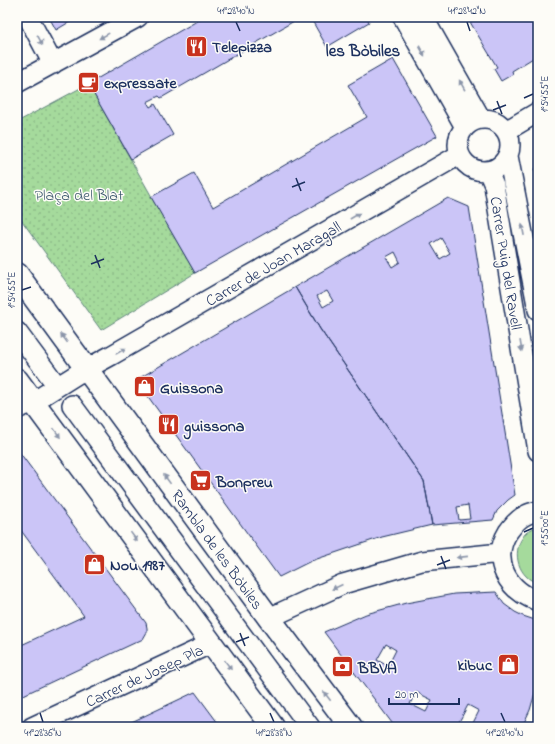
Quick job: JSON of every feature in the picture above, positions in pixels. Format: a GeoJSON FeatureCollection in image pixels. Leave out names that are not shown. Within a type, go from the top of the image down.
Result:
{"type":"FeatureCollection","features":[{"type":"Feature","properties":{"kind":"main road","name":"Rambla de les Bòbiles"},"geometry":{"type":"LineString","coordinates":[[17,274],[269,618],[351,727]]}},
{"type":"Feature","properties":{"kind":"main road"},"geometry":{"type":"LineString","coordinates":[[17,380],[25,406],[212,643],[273,727]]}},
{"type":"Feature","properties":{"kind":"street"},"geometry":{"type":"LineString","coordinates":[[28,17],[53,64]]}},
{"type":"Feature","properties":{"kind":"street"},"geometry":{"type":"LineString","coordinates":[[17,83],[138,17]]}},
{"type":"Feature","properties":{"kind":"street"},"geometry":{"type":"LineString","coordinates":[[402,17],[473,123]]}},
{"type":"Feature","properties":{"kind":"street"},"geometry":{"type":"LineString","coordinates":[[423,17],[473,123]]}},
{"type":"Feature","properties":{"kind":"street"},"geometry":{"type":"LineString","coordinates":[[506,131],[538,112]]}},
{"type":"Feature","properties":{"kind":"street"},"geometry":{"type":"LineString","coordinates":[[487,119],[494,120],[506,131],[510,148],[508,156],[499,166],[488,171],[479,171],[471,168],[464,162],[460,155],[458,139],[473,123],[487,119]]}},
{"type":"Feature","properties":{"kind":"street","name":"Carrer de Joan Maragall"},"geometry":{"type":"LineString","coordinates":[[87,369],[460,155]]}},
{"type":"Feature","properties":{"kind":"street","name":"Carrer Puig del Ravell"},"geometry":{"type":"LineString","coordinates":[[508,156],[538,310]]}},
{"type":"Feature","properties":{"kind":"street","name":"Carrer Puig del Ravell"},"geometry":{"type":"LineString","coordinates":[[488,171],[494,185],[538,451]]}},
{"type":"Feature","properties":{"kind":"street"},"geometry":{"type":"LineString","coordinates":[[17,332],[52,379]]}},
{"type":"Feature","properties":{"kind":"street"},"geometry":{"type":"LineString","coordinates":[[25,406],[87,369]]}},
{"type":"Feature","properties":{"kind":"street","name":"Rambla de les Bòbiles"},"geometry":{"type":"LineString","coordinates":[[72,405],[310,727]]}},
{"type":"Feature","properties":{"kind":"street"},"geometry":{"type":"LineString","coordinates":[[538,511],[525,515],[513,525],[505,538],[501,553],[502,566],[508,579],[516,590],[538,601]]}},
{"type":"Feature","properties":{"kind":"street"},"geometry":{"type":"LineString","coordinates":[[269,618],[343,584],[422,561],[501,553]]}},
{"type":"Feature","properties":{"kind":"street","name":"Carrer de Josep Pla"},"geometry":{"type":"LineString","coordinates":[[32,727],[212,643]]}},
{"type":"Feature","properties":{"kind":"green space","name":"Plaça del Blat"},"geometry":{"type":"Polygon","coordinates":[[[88,84],[195,273],[101,330],[17,214],[17,122],[88,84]]]}},
{"type":"Feature","properties":{"kind":"green space"},"geometry":{"type":"Polygon","coordinates":[[[538,526],[538,583],[526,576],[517,557],[519,543],[524,535],[529,530],[538,526]]]}},
{"type":"Feature","properties":{"kind":"building"},"geometry":{"type":"Polygon","coordinates":[[[49,17],[78,17],[56,30],[49,17]]]}},
{"type":"Feature","properties":{"kind":"building"},"geometry":{"type":"Polygon","coordinates":[[[204,17],[301,17],[161,98],[159,96],[147,102],[150,107],[155,104],[173,135],[131,159],[88,84],[204,17]]]}},
{"type":"Feature","properties":{"kind":"building"},"geometry":{"type":"Polygon","coordinates":[[[310,17],[367,17],[369,22],[327,47],[310,17]]]}},
{"type":"Feature","properties":{"kind":"building"},"geometry":{"type":"Polygon","coordinates":[[[467,17],[538,17],[538,55],[512,71],[513,74],[501,81],[494,69],[497,67],[467,17]]]}},
{"type":"Feature","properties":{"kind":"building"},"geometry":{"type":"Polygon","coordinates":[[[17,44],[21,51],[17,53],[17,44]]]}},
{"type":"Feature","properties":{"kind":"building"},"geometry":{"type":"Polygon","coordinates":[[[393,59],[437,136],[195,273],[151,197],[194,173],[213,207],[367,117],[348,85],[393,59]]]}},
{"type":"Feature","properties":{"kind":"building"},"geometry":{"type":"Polygon","coordinates":[[[538,167],[538,176],[534,169],[538,167]]]}},
{"type":"Feature","properties":{"kind":"building"},"geometry":{"type":"Polygon","coordinates":[[[448,198],[469,207],[515,495],[497,511],[493,520],[432,525],[424,481],[320,329],[295,287],[448,198]],[[441,238],[431,244],[440,259],[450,253],[441,238]],[[395,252],[386,257],[392,267],[400,262],[395,252]],[[327,291],[317,296],[323,307],[333,301],[327,291]],[[468,505],[457,507],[459,520],[470,519],[468,505]]]}},
{"type":"Feature","properties":{"kind":"building"},"geometry":{"type":"Polygon","coordinates":[[[295,287],[320,329],[424,481],[432,525],[382,537],[311,561],[279,577],[136,380],[295,287]]]}},
{"type":"Feature","properties":{"kind":"building"},"geometry":{"type":"Polygon","coordinates":[[[17,449],[146,623],[147,632],[143,639],[17,698],[17,647],[84,616],[17,525],[17,449]]]}},
{"type":"Feature","properties":{"kind":"building"},"geometry":{"type":"Polygon","coordinates":[[[496,592],[504,604],[515,612],[535,620],[538,635],[537,686],[530,710],[522,727],[471,727],[479,711],[468,705],[459,722],[468,727],[395,727],[324,632],[366,614],[406,603],[454,594],[496,592]],[[386,644],[377,660],[388,666],[396,650],[386,644]],[[416,692],[410,704],[426,712],[432,700],[416,692]]]}},
{"type":"Feature","properties":{"kind":"building"},"geometry":{"type":"Polygon","coordinates":[[[195,692],[221,727],[121,727],[195,692]]]}},
{"type":"Feature","properties":{"kind":"place","name":"Telepizza"},"geometry":{"type":"Point","coordinates":[197,46]}},
{"type":"Feature","properties":{"kind":"place","name":"expressate"},"geometry":{"type":"Point","coordinates":[89,82]}},
{"type":"Feature","properties":{"kind":"place","name":"Guissona"},"geometry":{"type":"Point","coordinates":[145,387]}},
{"type":"Feature","properties":{"kind":"place","name":"guissona"},"geometry":{"type":"Point","coordinates":[169,425]}},
{"type":"Feature","properties":{"kind":"place","name":"Bonpreu"},"geometry":{"type":"Point","coordinates":[200,481]}},
{"type":"Feature","properties":{"kind":"place","name":"Nou 1987"},"geometry":{"type":"Point","coordinates":[94,564]}},
{"type":"Feature","properties":{"kind":"place","name":"kibuc"},"geometry":{"type":"Point","coordinates":[508,664]}},
{"type":"Feature","properties":{"kind":"place","name":"BBVA"},"geometry":{"type":"Point","coordinates":[342,667]}},
{"type":"Feature","properties":{"kind":"district","name":"les Bòbiles"},"geometry":{"type":"Point","coordinates":[363,50]}}]}
